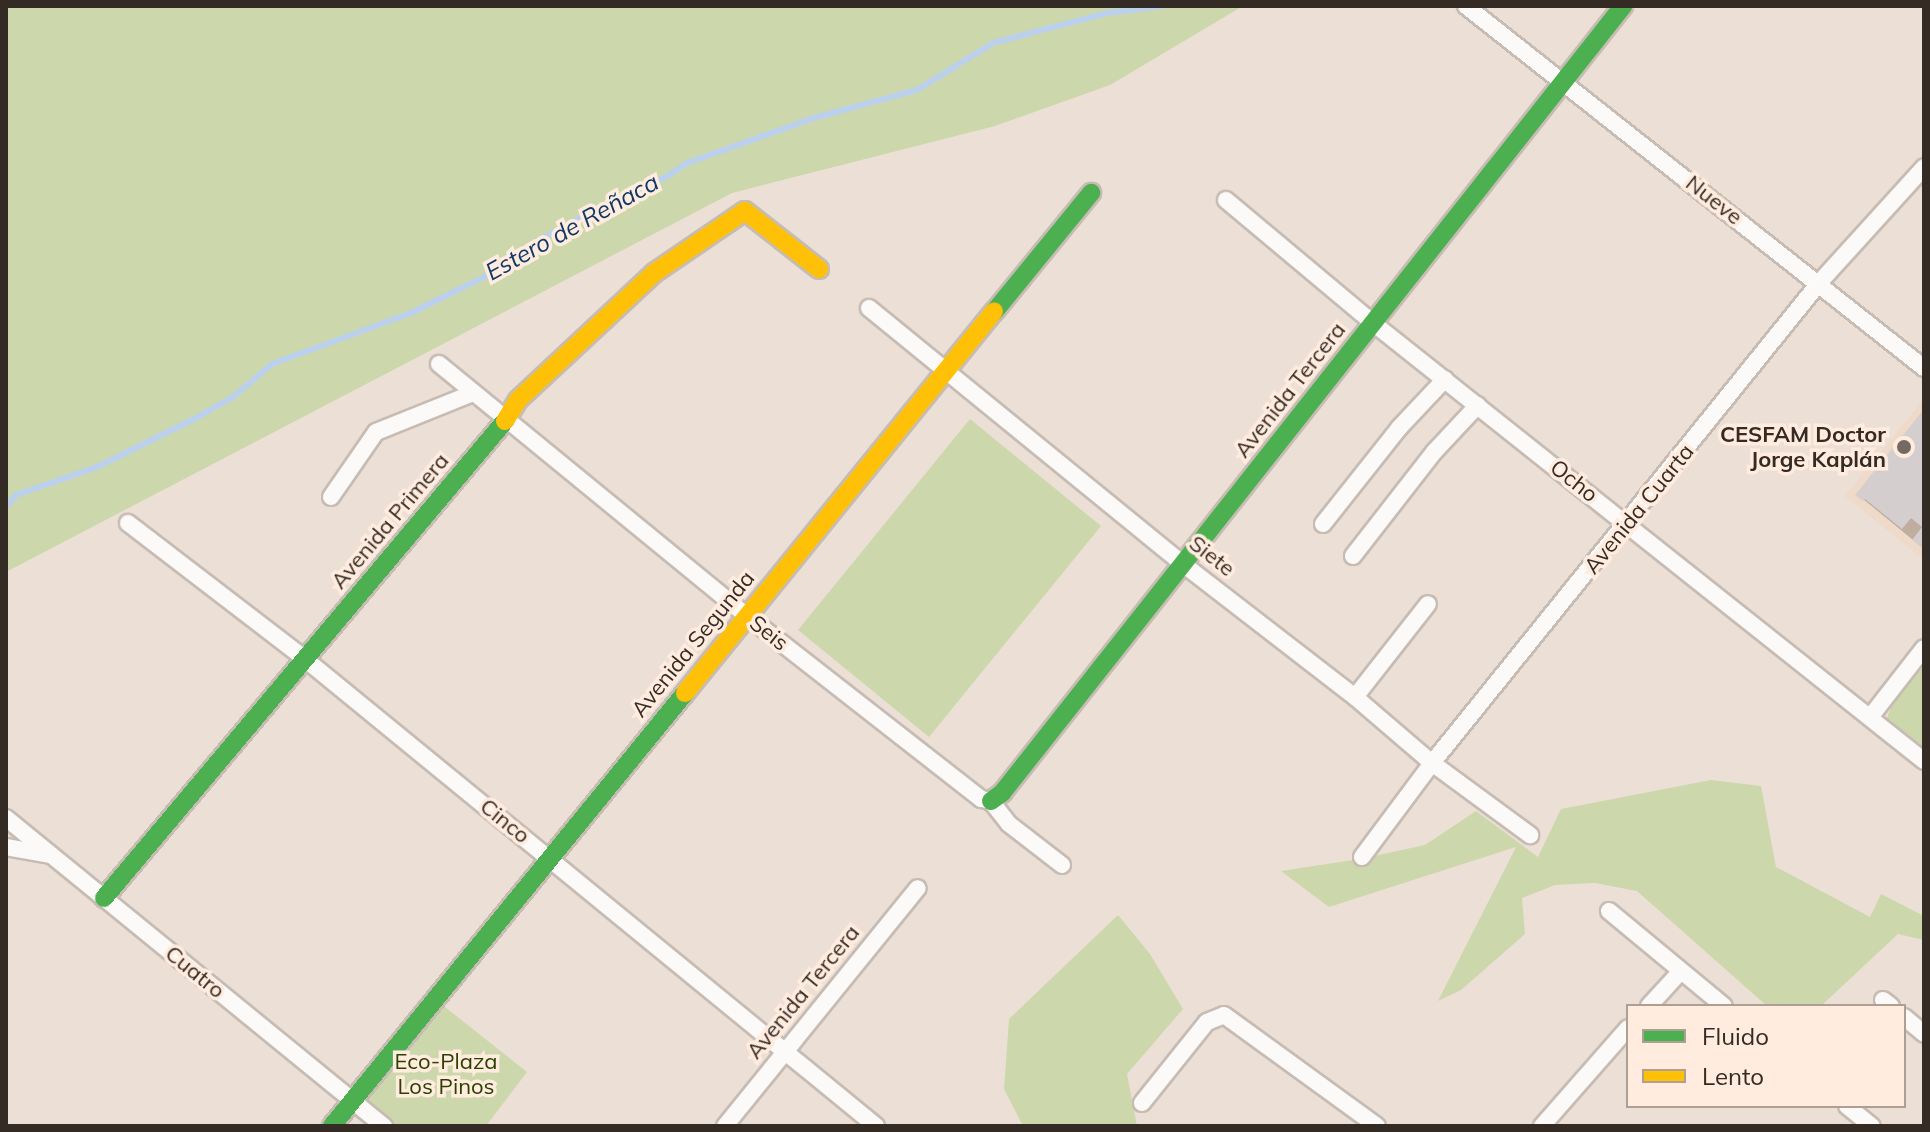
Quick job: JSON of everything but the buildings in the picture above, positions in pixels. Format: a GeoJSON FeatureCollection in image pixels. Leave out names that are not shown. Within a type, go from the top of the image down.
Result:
{"type":"FeatureCollection","features":[{"type":"Feature","properties":{"kind":"street","name":"Nueve"},"geometry":{"type":"LineString","coordinates":[[1466,6],[1924,368]]}},
{"type":"Feature","properties":{"kind":"street","name":"Avenida Tercera"},"geometry":{"type":"LineString","coordinates":[[991,801],[1002,793],[1623,6]]}},
{"type":"Feature","properties":{"kind":"street","name":"Avenida Cuarta"},"geometry":{"type":"LineString","coordinates":[[1362,857],[1432,763],[1819,283],[1924,167]]}},
{"type":"Feature","properties":{"kind":"street","name":"Avenida Segunda"},"geometry":{"type":"LineString","coordinates":[[332,1126],[1091,193]]}},
{"type":"Feature","properties":{"kind":"street","name":"Ocho"},"geometry":{"type":"LineString","coordinates":[[1226,200],[1373,323],[1924,761]]}},
{"type":"Feature","properties":{"kind":"street","name":"Avenida Primera"},"geometry":{"type":"LineString","coordinates":[[104,898],[506,420],[518,400],[654,273],[745,211],[819,269]]}},
{"type":"Feature","properties":{"kind":"street","name":"Siete"},"geometry":{"type":"LineString","coordinates":[[869,308],[1183,564],[1355,697],[1432,763],[1530,835]]}},
{"type":"Feature","properties":{"kind":"street","name":"Seis"},"geometry":{"type":"LineString","coordinates":[[439,364],[747,616],[981,799],[991,801],[1009,824],[1062,865]]}},
{"type":"Feature","properties":{"kind":"street"},"geometry":{"type":"LineString","coordinates":[[1323,524],[1399,428],[1445,379]]}},
{"type":"Feature","properties":{"kind":"street"},"geometry":{"type":"LineString","coordinates":[[331,497],[376,432],[473,393]]}},
{"type":"Feature","properties":{"kind":"street"},"geometry":{"type":"LineString","coordinates":[[1353,556],[1434,452],[1478,405]]}},
{"type":"Feature","properties":{"kind":"street","name":"Cinco"},"geometry":{"type":"LineString","coordinates":[[128,523],[305,659],[876,1126]]}},
{"type":"Feature","properties":{"kind":"street"},"geometry":{"type":"LineString","coordinates":[[1355,697],[1428,604]]}},
{"type":"Feature","properties":{"kind":"street"},"geometry":{"type":"LineString","coordinates":[[1871,716],[1924,648]]}},
{"type":"Feature","properties":{"kind":"street","name":"Cuatro"},"geometry":{"type":"LineString","coordinates":[[6,818],[384,1126]]}},
{"type":"Feature","properties":{"kind":"street"},"geometry":{"type":"LineString","coordinates":[[6,847],[52,855]]}},
{"type":"Feature","properties":{"kind":"street","name":"Avenida Tercera"},"geometry":{"type":"LineString","coordinates":[[725,1126],[918,888]]}},
{"type":"Feature","properties":{"kind":"street"},"geometry":{"type":"LineString","coordinates":[[1609,911],[1722,1004]]}},
{"type":"Feature","properties":{"kind":"street"},"geometry":{"type":"LineString","coordinates":[[1651,1004],[1681,971]]}},
{"type":"Feature","properties":{"kind":"street"},"geometry":{"type":"LineString","coordinates":[[1142,1103],[1207,1022],[1220,1015],[1230,1017],[1377,1126]]}},
{"type":"Feature","properties":{"kind":"street"},"geometry":{"type":"LineString","coordinates":[[1906,1019],[1924,1034]]}},
{"type":"Feature","properties":{"kind":"street"},"geometry":{"type":"LineString","coordinates":[[1542,1126],[1626,1030]]}},
{"type":"Feature","properties":{"kind":"street"},"geometry":{"type":"LineString","coordinates":[[1850,1108],[1872,1126]]}},
{"type":"Feature","properties":{"kind":"shaded area","name":"CESFAM Doctor Jorge Kaplán"},"geometry":{"type":"Polygon","coordinates":[[[1924,399],[1924,560],[1845,496],[1924,399]]]}},
{"type":"Feature","properties":{"kind":"green space"},"geometry":{"type":"Polygon","coordinates":[[[6,6],[1243,6],[1110,85],[995,126],[732,193],[6,572],[6,6]]]}},
{"type":"Feature","properties":{"kind":"green space"},"geometry":{"type":"Polygon","coordinates":[[[970,419],[1101,526],[929,737],[798,630],[970,419]]]}},
{"type":"Feature","properties":{"kind":"green space"},"geometry":{"type":"Polygon","coordinates":[[[1924,663],[1924,754],[1890,726],[1887,718],[1892,704],[1924,663]]]}},
{"type":"Feature","properties":{"kind":"green space"},"geometry":{"type":"Polygon","coordinates":[[[1711,780],[1761,786],[1776,867],[1870,917],[1881,894],[1924,916],[1924,940],[1898,934],[1823,1004],[1765,1004],[1637,891],[1595,883],[1555,885],[1522,898],[1525,934],[1461,990],[1438,1001],[1516,847],[1329,907],[1281,871],[1425,845],[1476,811],[1538,857],[1561,809],[1711,780]]]}},
{"type":"Feature","properties":{"kind":"green space"},"geometry":{"type":"Polygon","coordinates":[[[1118,915],[1150,954],[1183,1009],[1127,1074],[1137,1126],[1023,1126],[1004,1089],[1009,1019],[1118,915]]]}},
{"type":"Feature","properties":{"kind":"green space","name":"Eco-Plaza Los Pinos"},"geometry":{"type":"Polygon","coordinates":[[[440,1003],[527,1072],[486,1126],[390,1126],[359,1101],[440,1003]]]}},
{"type":"Feature","properties":{"kind":"waterway","name":"Estero de Reñaca"},"geometry":{"type":"LineString","coordinates":[[6,507],[16,495],[97,467],[196,418],[233,397],[272,364],[413,312],[490,274],[527,247],[596,209],[666,177],[687,163],[814,118],[917,90],[993,43],[1107,13],[1163,6]]}},
{"type":"Feature","properties":{"kind":"traffic: fast"},"geometry":{"type":"LineString","coordinates":[[991,801],[1002,793],[1623,6]]}},
{"type":"Feature","properties":{"kind":"traffic: fast"},"geometry":{"type":"LineString","coordinates":[[994,312],[1091,193]]}},
{"type":"Feature","properties":{"kind":"traffic: fast"},"geometry":{"type":"LineString","coordinates":[[104,898],[505,421]]}},
{"type":"Feature","properties":{"kind":"traffic: fast"},"geometry":{"type":"LineString","coordinates":[[332,1126],[685,693]]}},
{"type":"Feature","properties":{"kind":"traffic: slow"},"geometry":{"type":"LineString","coordinates":[[505,421],[518,400],[654,273],[745,211],[819,269]]}},
{"type":"Feature","properties":{"kind":"traffic: slow"},"geometry":{"type":"LineString","coordinates":[[685,693],[994,312]]}},
{"type":"Feature","properties":{"kind":"place","name":"CESFAM Doctor Jorge Kaplán"},"geometry":{"type":"Point","coordinates":[1904,447]}}]}
